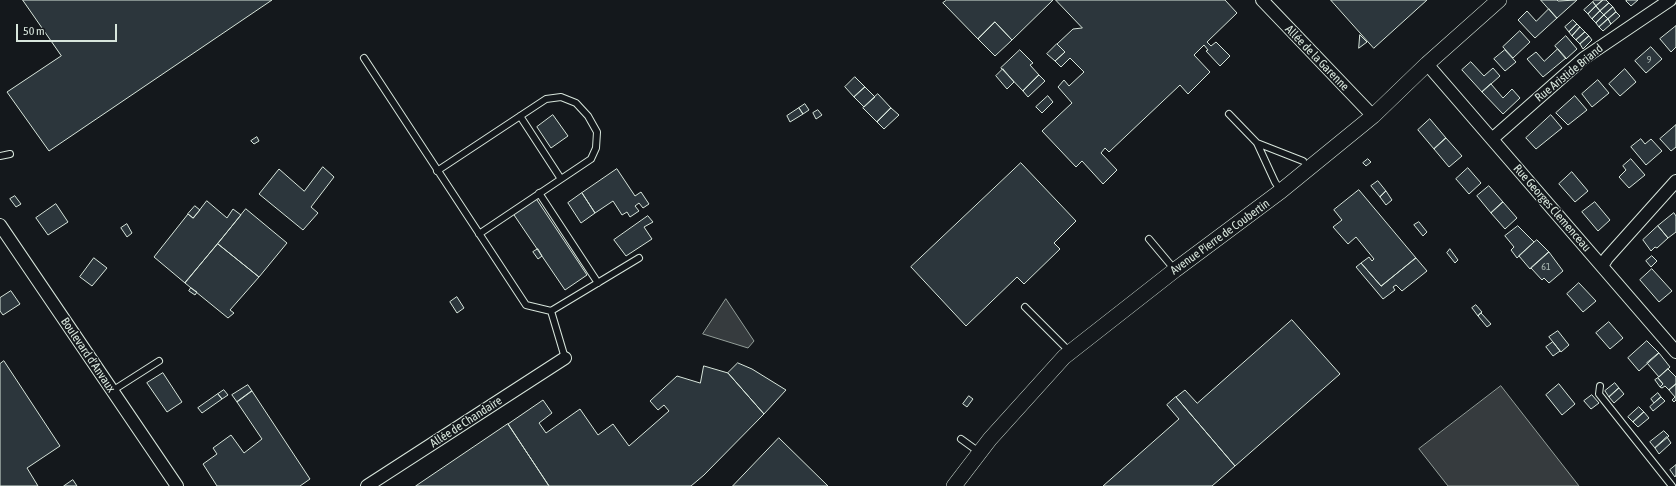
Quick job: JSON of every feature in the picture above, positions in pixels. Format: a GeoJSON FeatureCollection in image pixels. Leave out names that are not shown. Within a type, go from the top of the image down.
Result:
{"type":"FeatureCollection","features":[{"type":"Feature","properties":{"kind":"street","name":"Allée de la Garenne"},"geometry":{"type":"LineString","coordinates":[[1262,0],[1373,116]]}},
{"type":"Feature","properties":{"kind":"street","name":"Avenue Pierre de Coubertin"},"geometry":{"type":"LineString","coordinates":[[954,486],[979,452],[1025,399],[1070,352],[1175,270],[1281,191],[1373,116],[1427,64],[1499,0]]}},
{"type":"Feature","properties":{"kind":"street","name":"Rue Aristide Briand"},"geometry":{"type":"LineString","coordinates":[[1492,139],[1584,58],[1670,0]]}},
{"type":"Feature","properties":{"kind":"street","name":"Rue Georges Clemenceau"},"geometry":{"type":"LineString","coordinates":[[1427,64],[1676,352]]}},
{"type":"Feature","properties":{"kind":"street"},"geometry":{"type":"LineString","coordinates":[[1602,266],[1607,258],[1676,181]]}},
{"type":"Feature","properties":{"kind":"street","name":"Boulevard d'Anvaux"},"geometry":{"type":"LineString","coordinates":[[0,225],[177,486]]}},
{"type":"Feature","properties":{"kind":"street","name":"Allée de Chandaire"},"geometry":{"type":"LineString","coordinates":[[367,486],[565,358]]}},
{"type":"Feature","properties":{"kind":"lane"},"geometry":{"type":"LineString","coordinates":[[364,58],[526,305],[551,311],[639,258]]}},
{"type":"Feature","properties":{"kind":"lane"},"geometry":{"type":"LineString","coordinates":[[437,171],[546,99],[561,97],[576,103],[588,116],[597,132],[596,148],[591,159],[479,234]]}},
{"type":"Feature","properties":{"kind":"lane"},"geometry":{"type":"LineString","coordinates":[[1229,114],[1257,143],[1275,182],[1281,191]]}},
{"type":"Feature","properties":{"kind":"lane"},"geometry":{"type":"LineString","coordinates":[[520,116],[561,179]]}},
{"type":"Feature","properties":{"kind":"lane"},"geometry":{"type":"LineString","coordinates":[[1257,143],[1303,161]]}},
{"type":"Feature","properties":{"kind":"lane"},"geometry":{"type":"LineString","coordinates":[[0,156],[10,154]]}},
{"type":"Feature","properties":{"kind":"lane"},"geometry":{"type":"LineString","coordinates":[[539,193],[598,283]]}},
{"type":"Feature","properties":{"kind":"lane"},"geometry":{"type":"LineString","coordinates":[[1148,239],[1175,270]]}},
{"type":"Feature","properties":{"kind":"lane"},"geometry":{"type":"LineString","coordinates":[[1025,307],[1070,352]]}},
{"type":"Feature","properties":{"kind":"lane"},"geometry":{"type":"LineString","coordinates":[[551,311],[565,358]]}},
{"type":"Feature","properties":{"kind":"lane"},"geometry":{"type":"LineString","coordinates":[[112,391],[159,361]]}},
{"type":"Feature","properties":{"kind":"lane"},"geometry":{"type":"LineString","coordinates":[[1600,386],[1599,394],[1672,486]]}},
{"type":"Feature","properties":{"kind":"lane"},"geometry":{"type":"LineString","coordinates":[[962,438],[979,452]]}},
{"type":"Feature","properties":{"kind":"shaded area"},"geometry":{"type":"Polygon","coordinates":[[[726,299],[754,341],[748,348],[703,334],[726,299]]]}},
{"type":"Feature","properties":{"kind":"shaded area"},"geometry":{"type":"Polygon","coordinates":[[[1501,386],[1579,486],[1448,486],[1419,449],[1501,386]]]}},
{"type":"Feature","properties":{"kind":"building"},"geometry":{"type":"Polygon","coordinates":[[[23,0],[272,0],[49,151],[7,92],[61,56],[23,0]]]}},
{"type":"Feature","properties":{"kind":"building"},"geometry":{"type":"Polygon","coordinates":[[[947,0],[1053,0],[1012,40],[995,22],[978,39],[943,3],[947,0]]]}},
{"type":"Feature","properties":{"kind":"building"},"geometry":{"type":"Polygon","coordinates":[[[1056,0],[1225,0],[1237,13],[1207,42],[1211,46],[1216,42],[1230,56],[1220,66],[1206,51],[1208,50],[1204,45],[1194,55],[1210,72],[1188,94],[1180,85],[1109,152],[1105,148],[1101,153],[1117,170],[1103,184],[1082,161],[1076,167],[1042,131],[1072,103],[1058,87],[1064,80],[1069,86],[1084,72],[1070,58],[1061,67],[1055,61],[1065,52],[1057,44],[1073,29],[1082,28],[1056,0]]]}},
{"type":"Feature","properties":{"kind":"building"},"geometry":{"type":"Polygon","coordinates":[[[1331,0],[1427,0],[1374,48],[1331,0]]]}},
{"type":"Feature","properties":{"kind":"building"},"geometry":{"type":"Polygon","coordinates":[[[1541,0],[1558,1],[1577,0],[1557,18],[1541,0]]]}},
{"type":"Feature","properties":{"kind":"building"},"geometry":{"type":"Polygon","coordinates":[[[1595,0],[1603,0],[1596,6],[1593,2],[1595,0]]]}},
{"type":"Feature","properties":{"kind":"building"},"geometry":{"type":"Polygon","coordinates":[[[1603,0],[1606,0],[1609,3],[1600,11],[1596,6],[1603,0]]]}},
{"type":"Feature","properties":{"kind":"building"},"geometry":{"type":"Polygon","coordinates":[[[1638,0],[1631,6],[1626,1],[1638,0]]]}},
{"type":"Feature","properties":{"kind":"building"},"geometry":{"type":"Polygon","coordinates":[[[1593,2],[1596,6],[1588,14],[1584,10],[1593,2]]]}},
{"type":"Feature","properties":{"kind":"building"},"geometry":{"type":"Polygon","coordinates":[[[1609,3],[1613,7],[1604,15],[1600,11],[1609,3]]]}},
{"type":"Feature","properties":{"kind":"building"},"geometry":{"type":"Polygon","coordinates":[[[1596,6],[1600,11],[1592,19],[1588,14],[1596,6]]]}},
{"type":"Feature","properties":{"kind":"building"},"geometry":{"type":"Polygon","coordinates":[[[1613,7],[1616,12],[1608,19],[1604,15],[1613,7]]]}},
{"type":"Feature","properties":{"kind":"building"},"geometry":{"type":"Polygon","coordinates":[[[1549,9],[1557,18],[1535,38],[1518,20],[1527,11],[1536,21],[1549,9]]]}},
{"type":"Feature","properties":{"kind":"building"},"geometry":{"type":"Polygon","coordinates":[[[1600,11],[1604,15],[1596,23],[1592,19],[1600,11]]]}},
{"type":"Feature","properties":{"kind":"building"},"geometry":{"type":"Polygon","coordinates":[[[1616,12],[1620,16],[1611,24],[1608,19],[1616,12]]]}},
{"type":"Feature","properties":{"kind":"building"},"geometry":{"type":"Polygon","coordinates":[[[1604,15],[1608,19],[1599,27],[1596,23],[1604,15]]]}},
{"type":"Feature","properties":{"kind":"building"},"geometry":{"type":"Polygon","coordinates":[[[1608,19],[1611,24],[1603,31],[1599,27],[1608,19]]]}},
{"type":"Feature","properties":{"kind":"building"},"geometry":{"type":"Polygon","coordinates":[[[1573,20],[1577,24],[1569,32],[1565,27],[1573,20]]]}},
{"type":"Feature","properties":{"kind":"building"},"geometry":{"type":"Polygon","coordinates":[[[995,22],[1012,40],[995,56],[978,39],[995,22]]]}},
{"type":"Feature","properties":{"kind":"building"},"geometry":{"type":"Polygon","coordinates":[[[1577,24],[1580,27],[1572,36],[1569,32],[1577,24]]]}},
{"type":"Feature","properties":{"kind":"building"},"geometry":{"type":"Polygon","coordinates":[[[1676,26],[1676,47],[1671,52],[1660,39],[1676,26]]]}},
{"type":"Feature","properties":{"kind":"building"},"geometry":{"type":"Polygon","coordinates":[[[1580,27],[1585,32],[1576,40],[1572,36],[1580,27]]]}},
{"type":"Feature","properties":{"kind":"building"},"geometry":{"type":"Polygon","coordinates":[[[1520,31],[1530,42],[1513,58],[1503,47],[1520,31]]]}},
{"type":"Feature","properties":{"kind":"building"},"geometry":{"type":"Polygon","coordinates":[[[1585,32],[1589,36],[1580,44],[1576,40],[1585,32]]]}},
{"type":"Feature","properties":{"kind":"building"},"geometry":{"type":"Polygon","coordinates":[[[1360,35],[1367,42],[1359,48],[1360,35]]]}},
{"type":"Feature","properties":{"kind":"building"},"geometry":{"type":"Polygon","coordinates":[[[1566,36],[1577,49],[1566,59],[1555,46],[1566,36]]]}},
{"type":"Feature","properties":{"kind":"building"},"geometry":{"type":"Polygon","coordinates":[[[1589,36],[1592,40],[1583,49],[1580,44],[1589,36]]]}},
{"type":"Feature","properties":{"kind":"building"},"geometry":{"type":"Polygon","coordinates":[[[1057,44],[1065,52],[1055,61],[1047,54],[1057,44]]]}},
{"type":"Feature","properties":{"kind":"building"},"geometry":{"type":"Polygon","coordinates":[[[1651,47],[1662,59],[1646,73],[1635,61],[1651,47]]]}},
{"type":"Feature","properties":{"kind":"building"},"geometry":{"type":"Polygon","coordinates":[[[1558,49],[1566,58],[1543,77],[1527,59],[1536,52],[1544,61],[1558,49]]]}},
{"type":"Feature","properties":{"kind":"building"},"geometry":{"type":"Polygon","coordinates":[[[1020,50],[1033,63],[1030,65],[1039,75],[1023,91],[1001,68],[1020,50]]]}},
{"type":"Feature","properties":{"kind":"building"},"geometry":{"type":"Polygon","coordinates":[[[1505,50],[1516,62],[1505,71],[1494,59],[1505,50]]]}},
{"type":"Feature","properties":{"kind":"building"},"geometry":{"type":"Polygon","coordinates":[[[1471,62],[1484,76],[1493,68],[1500,76],[1482,92],[1462,70],[1471,62]]]}},
{"type":"Feature","properties":{"kind":"building"},"geometry":{"type":"Polygon","coordinates":[[[1003,69],[1014,82],[1007,89],[996,76],[1003,69]]]}},
{"type":"Feature","properties":{"kind":"building"},"geometry":{"type":"Polygon","coordinates":[[[1625,69],[1636,82],[1620,96],[1609,84],[1625,69]]]}},
{"type":"Feature","properties":{"kind":"building"},"geometry":{"type":"Polygon","coordinates":[[[1039,75],[1045,81],[1028,97],[1023,91],[1039,75]]]}},
{"type":"Feature","properties":{"kind":"building"},"geometry":{"type":"Polygon","coordinates":[[[855,77],[865,87],[854,97],[845,87],[855,77]]]}},
{"type":"Feature","properties":{"kind":"building"},"geometry":{"type":"Polygon","coordinates":[[[1598,80],[1609,93],[1592,107],[1582,94],[1598,80]]]}},
{"type":"Feature","properties":{"kind":"building"},"geometry":{"type":"Polygon","coordinates":[[[1491,84],[1503,98],[1512,89],[1520,98],[1503,114],[1482,92],[1491,84]]]}},
{"type":"Feature","properties":{"kind":"building"},"geometry":{"type":"Polygon","coordinates":[[[865,87],[875,97],[864,107],[854,97],[865,87]]]}},
{"type":"Feature","properties":{"kind":"building"},"geometry":{"type":"Polygon","coordinates":[[[878,94],[891,108],[877,122],[863,108],[878,94]]]}},
{"type":"Feature","properties":{"kind":"building"},"geometry":{"type":"Polygon","coordinates":[[[1048,96],[1053,102],[1042,113],[1036,107],[1048,96]]]}},
{"type":"Feature","properties":{"kind":"building"},"geometry":{"type":"Polygon","coordinates":[[[1575,96],[1587,110],[1568,125],[1556,113],[1575,96]]]}},
{"type":"Feature","properties":{"kind":"building"},"geometry":{"type":"Polygon","coordinates":[[[805,104],[809,110],[803,114],[799,108],[805,104]]]}},
{"type":"Feature","properties":{"kind":"building"},"geometry":{"type":"Polygon","coordinates":[[[799,108],[803,114],[790,122],[787,116],[799,108]]]}},
{"type":"Feature","properties":{"kind":"building"},"geometry":{"type":"Polygon","coordinates":[[[891,108],[899,115],[884,129],[877,122],[891,108]]]}},
{"type":"Feature","properties":{"kind":"building"},"geometry":{"type":"Polygon","coordinates":[[[818,110],[822,115],[816,119],[813,113],[818,110]]]}},
{"type":"Feature","properties":{"kind":"building"},"geometry":{"type":"Polygon","coordinates":[[[553,115],[568,136],[551,148],[537,127],[553,115]]]}},
{"type":"Feature","properties":{"kind":"building"},"geometry":{"type":"Polygon","coordinates":[[[1551,115],[1562,128],[1536,149],[1526,138],[1551,115]]]}},
{"type":"Feature","properties":{"kind":"building"},"geometry":{"type":"Polygon","coordinates":[[[1430,119],[1446,138],[1434,149],[1418,130],[1430,119]]]}},
{"type":"Feature","properties":{"kind":"building"},"geometry":{"type":"Polygon","coordinates":[[[1676,125],[1676,147],[1671,151],[1660,139],[1676,125]]]}},
{"type":"Feature","properties":{"kind":"building"},"geometry":{"type":"Polygon","coordinates":[[[257,137],[259,141],[254,144],[251,141],[257,137]]]}},
{"type":"Feature","properties":{"kind":"building"},"geometry":{"type":"Polygon","coordinates":[[[1446,138],[1462,156],[1449,167],[1434,149],[1446,138]]]}},
{"type":"Feature","properties":{"kind":"building"},"geometry":{"type":"Polygon","coordinates":[[[1641,139],[1645,144],[1651,139],[1662,151],[1646,165],[1631,147],[1641,139]]]}},
{"type":"Feature","properties":{"kind":"building"},"geometry":{"type":"Polygon","coordinates":[[[1368,159],[1371,162],[1366,166],[1363,163],[1368,159]]]}},
{"type":"Feature","properties":{"kind":"building"},"geometry":{"type":"Polygon","coordinates":[[[1631,159],[1645,175],[1629,188],[1619,177],[1626,170],[1623,166],[1631,159]]]}},
{"type":"Feature","properties":{"kind":"building"},"geometry":{"type":"Polygon","coordinates":[[[1021,163],[1076,221],[1054,243],[1060,249],[1024,284],[1017,277],[966,326],[911,267],[1021,163]]]}},
{"type":"Feature","properties":{"kind":"building"},"geometry":{"type":"Polygon","coordinates":[[[323,167],[334,177],[311,207],[318,213],[303,230],[259,194],[279,169],[304,191],[323,167]]]}},
{"type":"Feature","properties":{"kind":"building"},"geometry":{"type":"Polygon","coordinates":[[[1468,168],[1481,183],[1469,194],[1456,179],[1468,168]]]}},
{"type":"Feature","properties":{"kind":"building"},"geometry":{"type":"Polygon","coordinates":[[[617,169],[635,196],[641,192],[649,204],[643,208],[639,203],[635,206],[639,211],[630,217],[627,212],[622,215],[613,201],[595,213],[582,193],[617,169]]]}},
{"type":"Feature","properties":{"kind":"building"},"geometry":{"type":"Polygon","coordinates":[[[1572,172],[1588,191],[1575,202],[1559,184],[1572,172]]]}},
{"type":"Feature","properties":{"kind":"building"},"geometry":{"type":"Polygon","coordinates":[[[1378,181],[1386,191],[1380,197],[1371,186],[1378,181]]]}},
{"type":"Feature","properties":{"kind":"building"},"geometry":{"type":"Polygon","coordinates":[[[1489,186],[1503,202],[1491,213],[1477,196],[1489,186]]]}},
{"type":"Feature","properties":{"kind":"building"},"geometry":{"type":"Polygon","coordinates":[[[1359,190],[1416,258],[1381,286],[1361,263],[1369,257],[1372,261],[1374,259],[1356,237],[1348,244],[1333,227],[1342,220],[1334,210],[1359,190]]]}},
{"type":"Feature","properties":{"kind":"building"},"geometry":{"type":"Polygon","coordinates":[[[1386,191],[1392,200],[1386,205],[1380,197],[1386,191]]]}},
{"type":"Feature","properties":{"kind":"building"},"geometry":{"type":"Polygon","coordinates":[[[582,193],[595,213],[581,223],[568,203],[582,193]]]}},
{"type":"Feature","properties":{"kind":"building"},"geometry":{"type":"Polygon","coordinates":[[[15,196],[21,204],[16,207],[10,199],[15,196]]]}},
{"type":"Feature","properties":{"kind":"building"},"geometry":{"type":"Polygon","coordinates":[[[535,197],[587,275],[565,290],[512,212],[535,197]]]}},
{"type":"Feature","properties":{"kind":"building"},"geometry":{"type":"Polygon","coordinates":[[[207,201],[227,218],[233,209],[241,215],[185,283],[154,257],[188,214],[193,218],[207,201]]]}},
{"type":"Feature","properties":{"kind":"building"},"geometry":{"type":"Polygon","coordinates":[[[1503,202],[1517,218],[1505,229],[1491,213],[1503,202]]]}},
{"type":"Feature","properties":{"kind":"building"},"geometry":{"type":"Polygon","coordinates":[[[1595,202],[1610,220],[1598,231],[1582,212],[1595,202]]]}},
{"type":"Feature","properties":{"kind":"building"},"geometry":{"type":"Polygon","coordinates":[[[56,204],[68,222],[48,235],[36,218],[56,204]]]}},
{"type":"Feature","properties":{"kind":"building"},"geometry":{"type":"Polygon","coordinates":[[[195,206],[200,210],[193,218],[188,214],[195,206]]]}},
{"type":"Feature","properties":{"kind":"building"},"geometry":{"type":"Polygon","coordinates":[[[246,209],[287,243],[259,277],[218,244],[246,209]]]}},
{"type":"Feature","properties":{"kind":"building"},"geometry":{"type":"Polygon","coordinates":[[[1674,213],[1676,216],[1676,232],[1668,238],[1658,226],[1674,213]]]}},
{"type":"Feature","properties":{"kind":"building"},"geometry":{"type":"Polygon","coordinates":[[[648,216],[653,222],[644,227],[652,239],[626,256],[614,240],[648,216]]]}},
{"type":"Feature","properties":{"kind":"building"},"geometry":{"type":"Polygon","coordinates":[[[1419,222],[1427,232],[1423,236],[1414,225],[1419,222]]]}},
{"type":"Feature","properties":{"kind":"building"},"geometry":{"type":"Polygon","coordinates":[[[127,224],[132,233],[127,237],[121,228],[127,224]]]}},
{"type":"Feature","properties":{"kind":"building"},"geometry":{"type":"Polygon","coordinates":[[[1518,226],[1534,242],[1517,258],[1511,250],[1514,247],[1505,236],[1518,226]]]}},
{"type":"Feature","properties":{"kind":"building"},"geometry":{"type":"Polygon","coordinates":[[[1658,226],[1668,238],[1657,248],[1655,247],[1651,251],[1643,240],[1658,226]]]}},
{"type":"Feature","properties":{"kind":"building"},"geometry":{"type":"Polygon","coordinates":[[[1537,240],[1549,252],[1530,269],[1519,256],[1537,240]]]}},
{"type":"Feature","properties":{"kind":"building"},"geometry":{"type":"Polygon","coordinates":[[[218,244],[259,277],[230,310],[234,313],[228,318],[185,283],[218,244]]]}},
{"type":"Feature","properties":{"kind":"building"},"geometry":{"type":"Polygon","coordinates":[[[538,249],[542,256],[538,259],[533,252],[538,249]]]}},
{"type":"Feature","properties":{"kind":"building"},"geometry":{"type":"Polygon","coordinates":[[[1450,249],[1458,260],[1455,263],[1447,253],[1450,249]]]}},
{"type":"Feature","properties":{"kind":"building"},"geometry":{"type":"Polygon","coordinates":[[[1549,252],[1563,271],[1549,283],[1544,278],[1542,280],[1531,268],[1549,252]]]}},
{"type":"Feature","properties":{"kind":"building"},"geometry":{"type":"Polygon","coordinates":[[[1652,256],[1657,261],[1651,267],[1646,261],[1652,256]]]}},
{"type":"Feature","properties":{"kind":"building"},"geometry":{"type":"Polygon","coordinates":[[[94,258],[107,268],[92,286],[80,277],[94,258]]]}},
{"type":"Feature","properties":{"kind":"building"},"geometry":{"type":"Polygon","coordinates":[[[1416,258],[1427,271],[1402,291],[1396,285],[1393,287],[1395,290],[1383,299],[1356,267],[1361,263],[1381,286],[1416,258]]]}},
{"type":"Feature","properties":{"kind":"building"},"geometry":{"type":"Polygon","coordinates":[[[1652,269],[1672,291],[1659,302],[1640,280],[1652,269]]]}},
{"type":"Feature","properties":{"kind":"building"},"geometry":{"type":"Polygon","coordinates":[[[1579,283],[1596,301],[1583,312],[1567,294],[1579,283]]]}},
{"type":"Feature","properties":{"kind":"building"},"geometry":{"type":"Polygon","coordinates":[[[191,288],[197,292],[195,295],[189,291],[191,288]]]}},
{"type":"Feature","properties":{"kind":"building"},"geometry":{"type":"Polygon","coordinates":[[[11,291],[20,304],[3,315],[0,311],[0,298],[11,291]]]}},
{"type":"Feature","properties":{"kind":"building"},"geometry":{"type":"Polygon","coordinates":[[[457,297],[464,308],[457,313],[450,302],[457,297]]]}},
{"type":"Feature","properties":{"kind":"building"},"geometry":{"type":"Polygon","coordinates":[[[1476,305],[1482,312],[1478,316],[1472,308],[1476,305]]]}},
{"type":"Feature","properties":{"kind":"building"},"geometry":{"type":"Polygon","coordinates":[[[1481,313],[1491,324],[1487,327],[1478,316],[1481,313]]]}},
{"type":"Feature","properties":{"kind":"building"},"geometry":{"type":"Polygon","coordinates":[[[1292,320],[1340,374],[1235,466],[1176,397],[1185,390],[1197,403],[1292,320]]]}},
{"type":"Feature","properties":{"kind":"building"},"geometry":{"type":"Polygon","coordinates":[[[1609,322],[1623,338],[1610,349],[1596,333],[1609,322]]]}},
{"type":"Feature","properties":{"kind":"building"},"geometry":{"type":"Polygon","coordinates":[[[1558,331],[1569,345],[1561,352],[1549,337],[1558,331]]]}},
{"type":"Feature","properties":{"kind":"building"},"geometry":{"type":"Polygon","coordinates":[[[1647,341],[1659,353],[1639,371],[1628,358],[1647,341]]]}},
{"type":"Feature","properties":{"kind":"building"},"geometry":{"type":"Polygon","coordinates":[[[1553,342],[1560,351],[1553,356],[1546,347],[1553,342]]]}},
{"type":"Feature","properties":{"kind":"building"},"geometry":{"type":"Polygon","coordinates":[[[1659,353],[1670,367],[1659,377],[1647,363],[1659,353]]]}},
{"type":"Feature","properties":{"kind":"building"},"geometry":{"type":"Polygon","coordinates":[[[4,361],[60,446],[27,468],[38,486],[0,486],[0,364],[4,361]]]}},
{"type":"Feature","properties":{"kind":"building"},"geometry":{"type":"Polygon","coordinates":[[[738,363],[752,369],[786,390],[764,414],[728,373],[738,363]]]}},
{"type":"Feature","properties":{"kind":"building"},"geometry":{"type":"Polygon","coordinates":[[[704,366],[728,373],[764,414],[704,475],[691,486],[549,486],[508,424],[543,400],[552,413],[539,423],[546,433],[580,409],[598,435],[613,424],[629,446],[669,411],[664,405],[658,410],[650,401],[677,376],[700,383],[704,366]]]}},
{"type":"Feature","properties":{"kind":"building"},"geometry":{"type":"Polygon","coordinates":[[[1668,369],[1676,377],[1676,384],[1669,390],[1665,386],[1662,388],[1660,387],[1663,384],[1658,378],[1668,369]]]}},
{"type":"Feature","properties":{"kind":"building"},"geometry":{"type":"Polygon","coordinates":[[[163,373],[182,402],[167,412],[147,383],[163,373]]]}},
{"type":"Feature","properties":{"kind":"building"},"geometry":{"type":"Polygon","coordinates":[[[1658,378],[1663,384],[1660,387],[1655,380],[1658,378]]]}},
{"type":"Feature","properties":{"kind":"building"},"geometry":{"type":"Polygon","coordinates":[[[1615,383],[1619,388],[1609,397],[1605,391],[1615,383]]]}},
{"type":"Feature","properties":{"kind":"building"},"geometry":{"type":"Polygon","coordinates":[[[1559,384],[1575,404],[1562,415],[1546,395],[1559,384]]]}},
{"type":"Feature","properties":{"kind":"building"},"geometry":{"type":"Polygon","coordinates":[[[1676,384],[1676,400],[1674,402],[1672,400],[1675,397],[1669,390],[1676,384]]]}},
{"type":"Feature","properties":{"kind":"building"},"geometry":{"type":"Polygon","coordinates":[[[248,385],[252,391],[237,402],[232,395],[248,385]]]}},
{"type":"Feature","properties":{"kind":"building"},"geometry":{"type":"Polygon","coordinates":[[[1619,388],[1624,394],[1614,403],[1609,397],[1619,388]]]}},
{"type":"Feature","properties":{"kind":"building"},"geometry":{"type":"Polygon","coordinates":[[[224,390],[228,395],[222,399],[218,394],[224,390]]]}},
{"type":"Feature","properties":{"kind":"building"},"geometry":{"type":"Polygon","coordinates":[[[252,391],[310,479],[300,486],[217,486],[203,464],[217,454],[213,448],[231,435],[244,453],[262,439],[237,402],[252,391]]]}},
{"type":"Feature","properties":{"kind":"building"},"geometry":{"type":"Polygon","coordinates":[[[1658,393],[1661,397],[1654,403],[1651,399],[1658,393]]]}},
{"type":"Feature","properties":{"kind":"building"},"geometry":{"type":"Polygon","coordinates":[[[218,394],[222,399],[202,413],[198,408],[218,394]]]}},
{"type":"Feature","properties":{"kind":"building"},"geometry":{"type":"Polygon","coordinates":[[[1592,395],[1599,403],[1591,409],[1584,401],[1592,395]]]}},
{"type":"Feature","properties":{"kind":"building"},"geometry":{"type":"Polygon","coordinates":[[[969,396],[973,399],[967,407],[963,404],[969,396]]]}},
{"type":"Feature","properties":{"kind":"building"},"geometry":{"type":"Polygon","coordinates":[[[1176,397],[1235,466],[1212,486],[1103,486],[1179,419],[1167,405],[1176,397]]]}},
{"type":"Feature","properties":{"kind":"building"},"geometry":{"type":"Polygon","coordinates":[[[1661,397],[1665,401],[1653,411],[1650,407],[1661,397]]]}},
{"type":"Feature","properties":{"kind":"building"},"geometry":{"type":"Polygon","coordinates":[[[1639,407],[1644,412],[1633,422],[1628,417],[1639,407]]]}},
{"type":"Feature","properties":{"kind":"building"},"geometry":{"type":"Polygon","coordinates":[[[1644,412],[1649,418],[1638,427],[1633,422],[1644,412]]]}},
{"type":"Feature","properties":{"kind":"building"},"geometry":{"type":"Polygon","coordinates":[[[508,424],[549,486],[416,486],[508,424]]]}},
{"type":"Feature","properties":{"kind":"building"},"geometry":{"type":"Polygon","coordinates":[[[1664,431],[1669,436],[1655,448],[1650,442],[1664,431]]]}},
{"type":"Feature","properties":{"kind":"building"},"geometry":{"type":"Polygon","coordinates":[[[1667,437],[1671,443],[1659,454],[1655,448],[1667,437]]]}},
{"type":"Feature","properties":{"kind":"building"},"geometry":{"type":"Polygon","coordinates":[[[779,438],[828,486],[733,486],[779,438]]]}},
{"type":"Feature","properties":{"kind":"building"},"geometry":{"type":"Polygon","coordinates":[[[1676,465],[1676,475],[1675,477],[1670,470],[1676,465]]]}},
{"type":"Feature","properties":{"kind":"building"},"geometry":{"type":"Polygon","coordinates":[[[73,480],[77,486],[64,486],[73,480]]]}}]}
